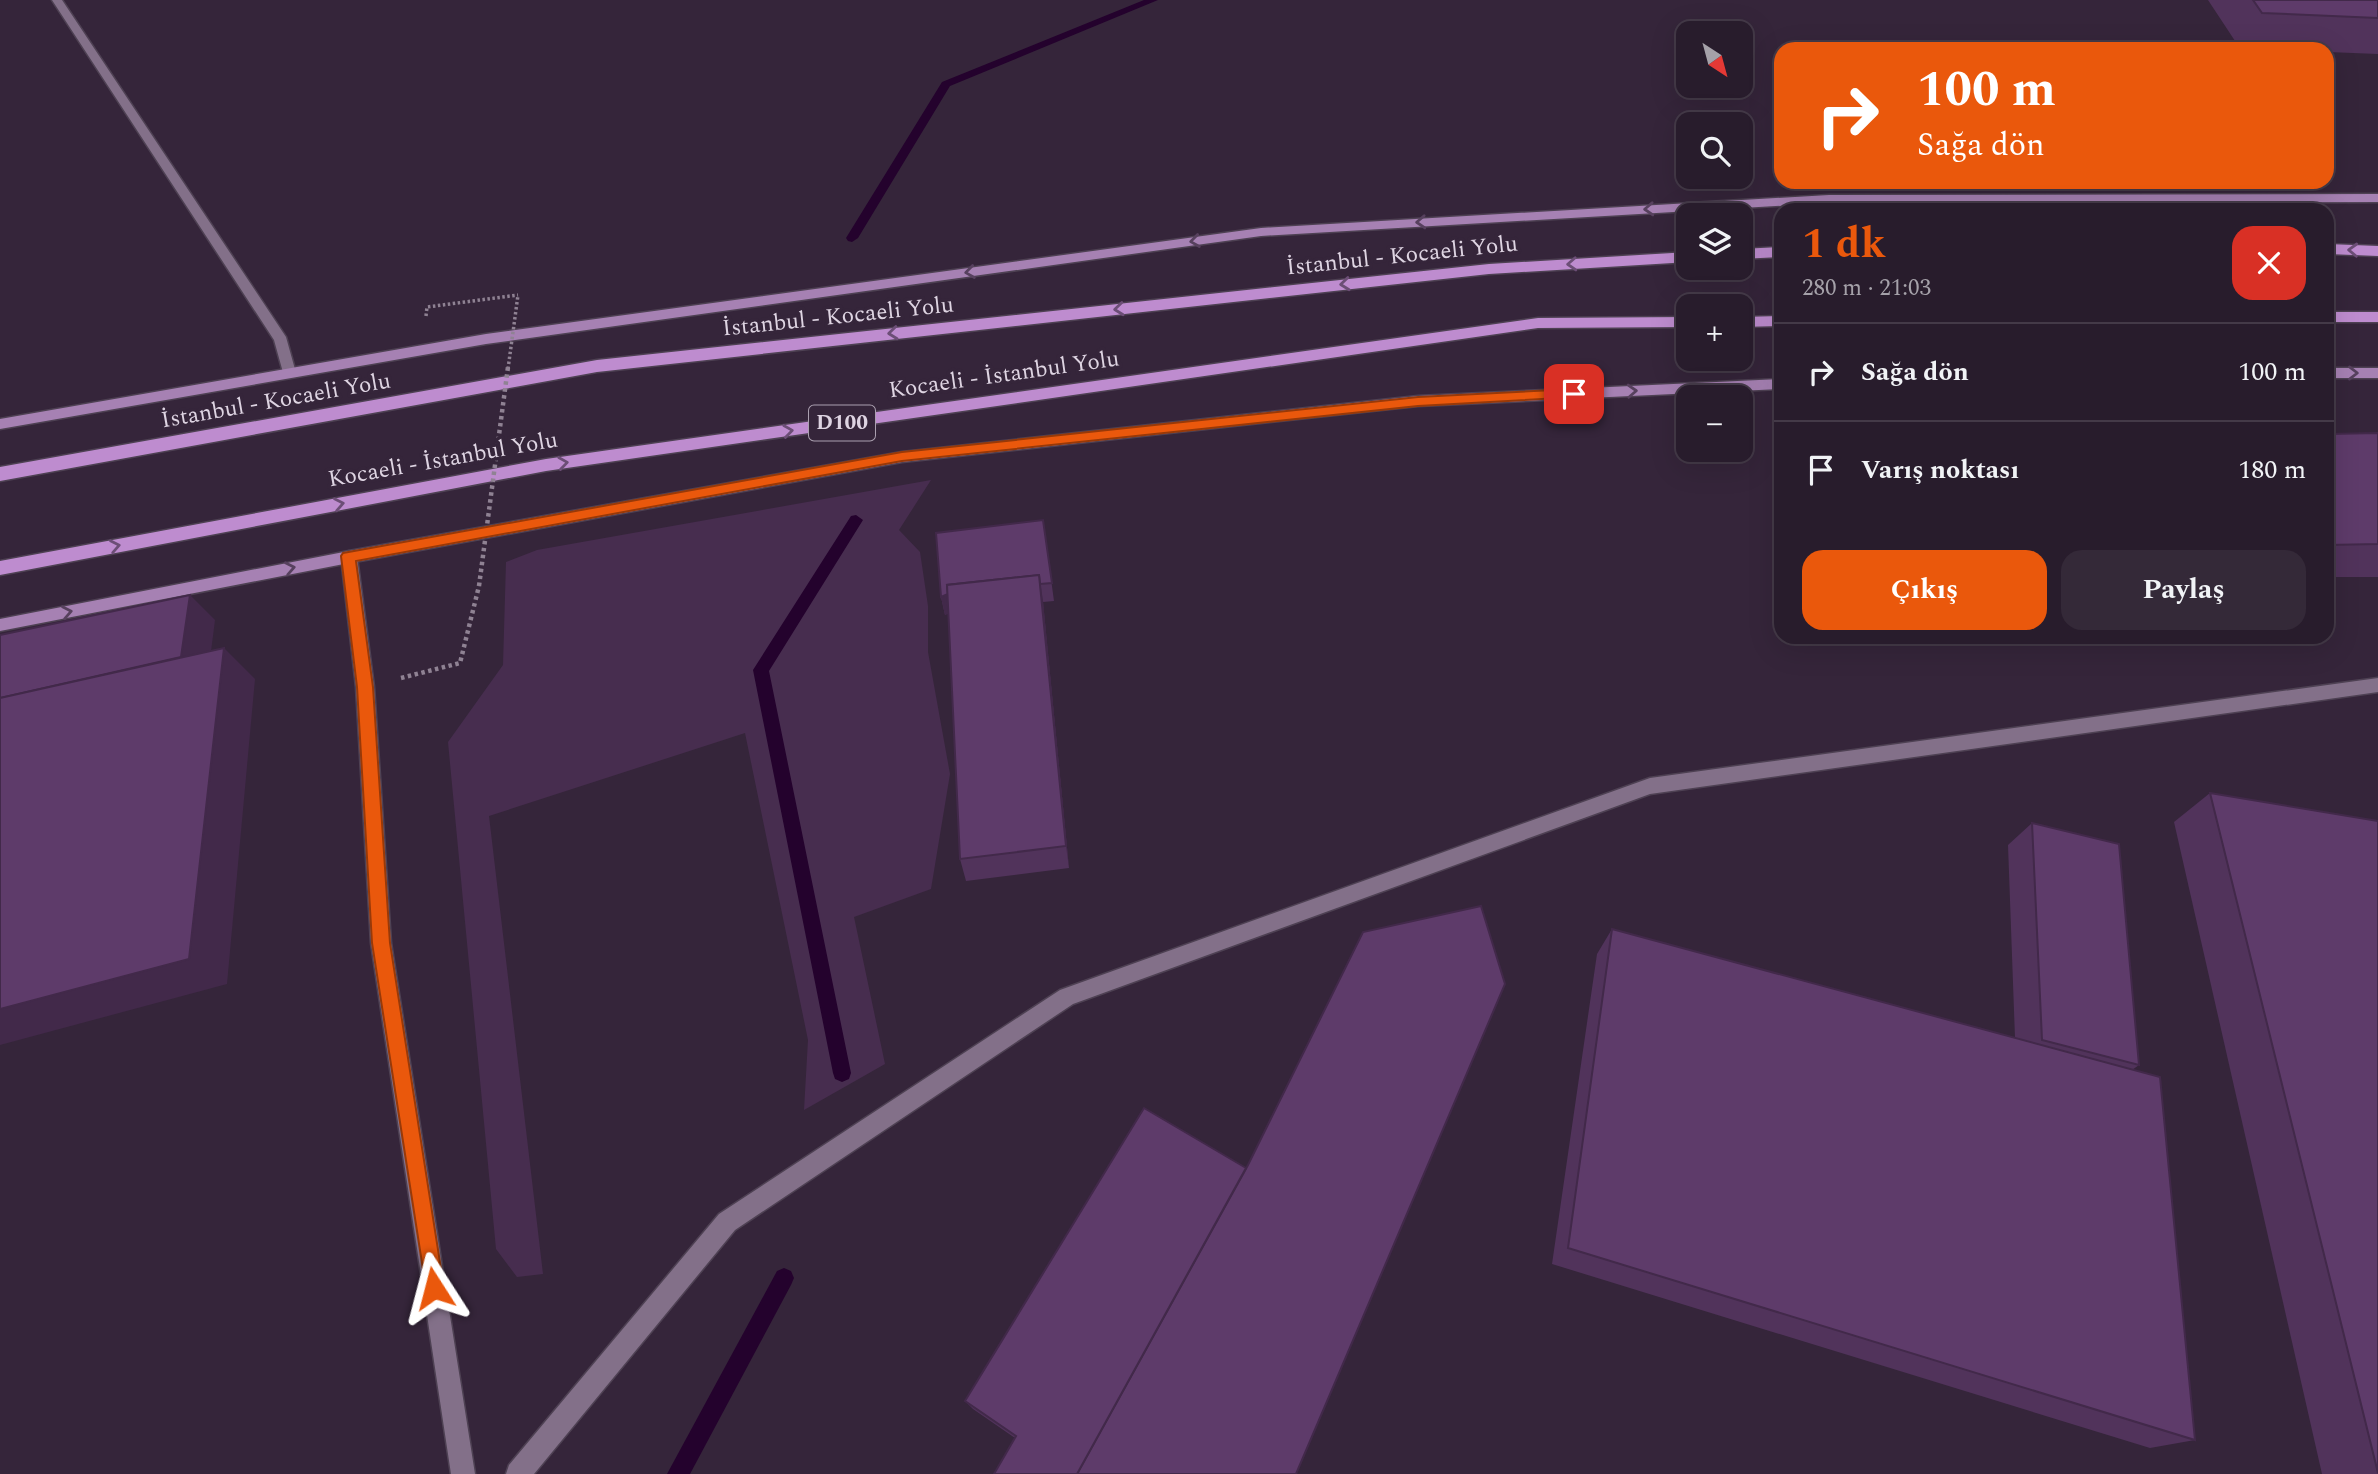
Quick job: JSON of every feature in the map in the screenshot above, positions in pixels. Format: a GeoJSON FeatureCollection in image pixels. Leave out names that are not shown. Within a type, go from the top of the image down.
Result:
{"type":"FeatureCollection","features":[{"type":"Feature","properties":{"kind":"highway"},"geometry":{"type":"LineString","coordinates":[[2334,249],[2378,251]]}},
{"type":"Feature","properties":{"kind":"highway"},"geometry":{"type":"LineString","coordinates":[[1753,253],[1774,252]]}},
{"type":"Feature","properties":{"kind":"highway","name":"İstanbul - Kocaeli Yolu"},"geometry":{"type":"LineString","coordinates":[[0,474],[597,366],[1489,268],[1676,258]]}},
{"type":"Feature","properties":{"kind":"highway"},"geometry":{"type":"LineString","coordinates":[[2334,317],[2378,317]]}},
{"type":"Feature","properties":{"kind":"highway"},"geometry":{"type":"LineString","coordinates":[[1753,322],[1774,321]]}},
{"type":"Feature","properties":{"kind":"highway","name":"Kocaeli - İstanbul Yolu"},"geometry":{"type":"LineString","coordinates":[[0,568],[546,465],[1538,323],[1676,322]]}},
{"type":"Feature","properties":{"kind":"main road"},"geometry":{"type":"LineString","coordinates":[[0,424],[486,340],[1261,232],[1829,199],[2378,198]]}},
{"type":"Feature","properties":{"kind":"main road"},"geometry":{"type":"LineString","coordinates":[[2334,373],[2378,373]]}},
{"type":"Feature","properties":{"kind":"main road"},"geometry":{"type":"LineString","coordinates":[[0,625],[349,556],[902,457],[1418,401],[1774,384]]}},
{"type":"Feature","properties":{"kind":"street"},"geometry":{"type":"LineString","coordinates":[[57,0],[281,340],[289,373]]}},
{"type":"Feature","properties":{"kind":"street"},"geometry":{"type":"LineString","coordinates":[[349,556],[365,687],[381,943],[463,1474]]}},
{"type":"Feature","properties":{"kind":"street"},"geometry":{"type":"LineString","coordinates":[[518,1474],[727,1222],[1067,997],[1650,786],[2378,685]]}},
{"type":"Feature","properties":{"kind":"path"},"geometry":{"type":"LineString","coordinates":[[365,687],[460,663],[479,586],[519,295],[427,307]]}},
{"type":"Feature","properties":{"kind":"shaded area"},"geometry":{"type":"Polygon","coordinates":[[[931,480],[899,530],[920,552],[928,606],[928,652],[950,774],[931,889],[854,917],[885,1064],[804,1110],[808,1040],[745,733],[489,816],[543,1274],[517,1277],[496,1249],[448,742],[503,665],[506,562],[537,550],[931,480]]]}},
{"type":"Feature","properties":{"kind":"building"},"geometry":{"type":"Polygon","coordinates":[[[2253,0],[2378,0],[2378,18],[2262,13],[2253,0]]]}},
{"type":"Feature","properties":{"kind":"building"},"geometry":{"type":"Polygon","coordinates":[[[2378,433],[2378,544],[2334,545],[2334,434],[2378,433]]]}},
{"type":"Feature","properties":{"kind":"building"},"geometry":{"type":"Polygon","coordinates":[[[1043,520],[1052,583],[1040,584],[1039,575],[947,585],[948,594],[941,597],[936,533],[1043,520]]]}},
{"type":"Feature","properties":{"kind":"building"},"geometry":{"type":"Polygon","coordinates":[[[1039,575],[1066,846],[960,859],[947,585],[1039,575]]]}},
{"type":"Feature","properties":{"kind":"building"},"geometry":{"type":"Polygon","coordinates":[[[190,595],[181,657],[0,698],[0,635],[190,595]]]}},
{"type":"Feature","properties":{"kind":"building"},"geometry":{"type":"Polygon","coordinates":[[[224,648],[189,959],[0,1009],[0,698],[224,648]]]}},
{"type":"Feature","properties":{"kind":"building"},"geometry":{"type":"Polygon","coordinates":[[[2210,793],[2378,821],[2378,1473],[2210,793]]]}},
{"type":"Feature","properties":{"kind":"building"},"geometry":{"type":"Polygon","coordinates":[[[2032,823],[2119,844],[2139,1065],[2042,1040],[2032,823]]]}},
{"type":"Feature","properties":{"kind":"building"},"geometry":{"type":"Polygon","coordinates":[[[1481,906],[1505,984],[1296,1474],[1077,1474],[1248,1165],[1363,932],[1481,906]]]}},
{"type":"Feature","properties":{"kind":"building"},"geometry":{"type":"Polygon","coordinates":[[[1612,929],[2160,1077],[2195,1440],[1568,1248],[1612,929]]]}},
{"type":"Feature","properties":{"kind":"building"},"geometry":{"type":"Polygon","coordinates":[[[1144,1108],[1246,1168],[1077,1474],[994,1474],[1016,1436],[965,1401],[1144,1108]]]}},
{"type":"Feature","properties":{"kind":"waterway"},"geometry":{"type":"LineString","coordinates":[[852,238],[946,84],[1153,0]]}},
{"type":"Feature","properties":{"kind":"waterway"},"geometry":{"type":"LineString","coordinates":[[842,1073],[761,670],[856,520]]}},
{"type":"Feature","properties":{"kind":"waterway"},"geometry":{"type":"LineString","coordinates":[[678,1474],[784,1278]]}},
{"type":"Feature","properties":{"kind":"route"},"geometry":{"type":"LineString","coordinates":[[434,1288],[381,943],[365,687],[349,556],[902,457],[1418,401],[1574,394]]}}]}
